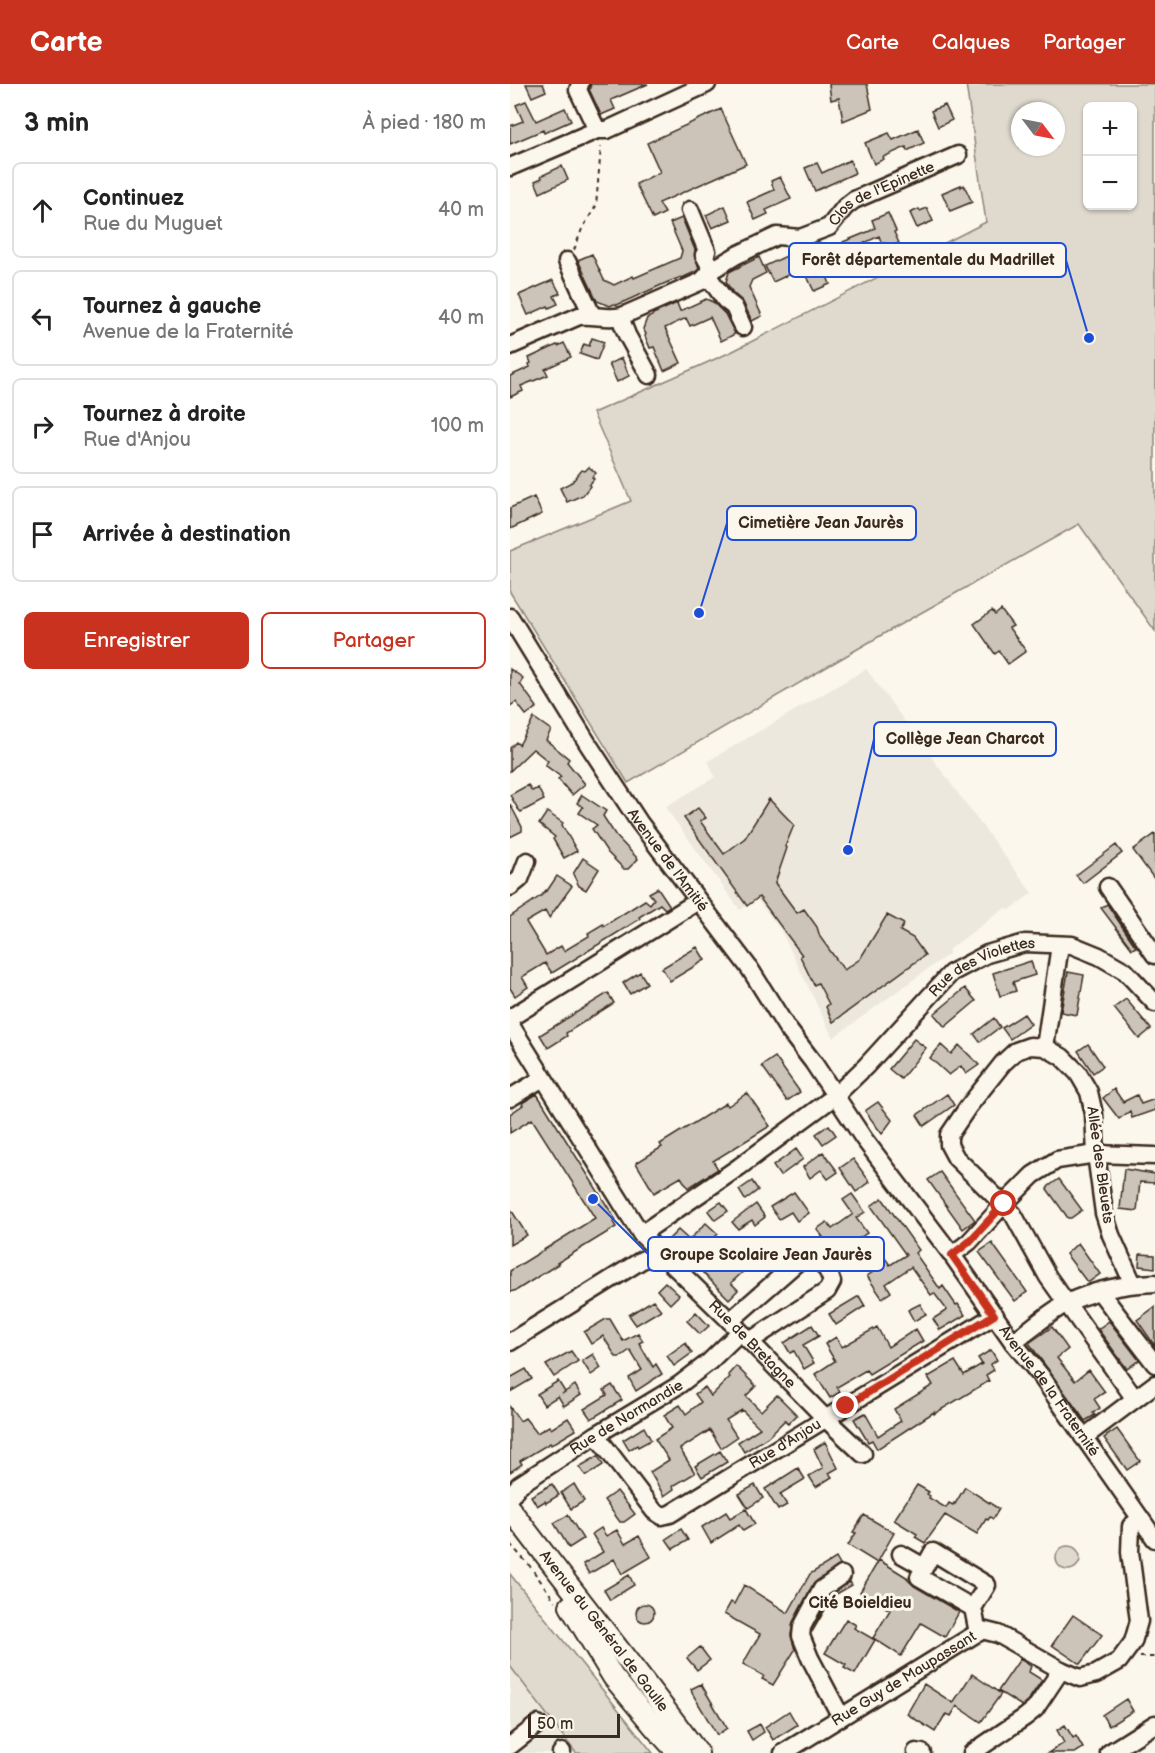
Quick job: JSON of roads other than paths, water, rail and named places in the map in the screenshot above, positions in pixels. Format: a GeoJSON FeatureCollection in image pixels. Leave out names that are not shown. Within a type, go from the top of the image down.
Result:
{"type":"FeatureCollection","features":[{"type":"Feature","properties":{"kind":"main road","name":"Avenue du Général de Gaulle"},"geometry":{"type":"LineString","coordinates":[[510,1509],[698,1753]]}},
{"type":"Feature","properties":{"kind":"main road","name":"Avenue du Général de Gaulle"},"geometry":{"type":"LineString","coordinates":[[510,1528],[574,1611],[613,1677],[678,1753]]}},
{"type":"Feature","properties":{"kind":"street"},"geometry":{"type":"LineString","coordinates":[[580,84],[578,90],[601,147]]}},
{"type":"Feature","properties":{"kind":"street"},"geometry":{"type":"LineString","coordinates":[[510,168],[596,131],[607,130],[707,84]]}},
{"type":"Feature","properties":{"kind":"street","name":"Clos de l'Epinette"},"geometry":{"type":"LineString","coordinates":[[510,346],[579,316],[592,315],[609,319],[620,317],[702,281],[737,255],[777,236],[800,238],[829,227],[845,207],[854,201],[958,155]]}},
{"type":"Feature","properties":{"kind":"street"},"geometry":{"type":"LineString","coordinates":[[690,210],[707,251],[704,255],[710,273],[725,300],[734,307],[743,327]]}},
{"type":"Feature","properties":{"kind":"street"},"geometry":{"type":"LineString","coordinates":[[567,261],[592,315]]}},
{"type":"Feature","properties":{"kind":"street"},"geometry":{"type":"LineString","coordinates":[[620,317],[649,375]]}},
{"type":"Feature","properties":{"kind":"street","name":"Avenue de l'Amitié"},"geometry":{"type":"LineString","coordinates":[[510,617],[639,822],[750,969],[787,1028],[835,1096]]}},
{"type":"Feature","properties":{"kind":"street"},"geometry":{"type":"LineString","coordinates":[[510,887],[520,879],[527,861]]}},
{"type":"Feature","properties":{"kind":"street"},"geometry":{"type":"LineString","coordinates":[[1108,887],[1155,954]]}},
{"type":"Feature","properties":{"kind":"street"},"geometry":{"type":"LineString","coordinates":[[510,1018],[698,901]]}},
{"type":"Feature","properties":{"kind":"street","name":"Rue des Violettes"},"geometry":{"type":"LineString","coordinates":[[641,1234],[740,1167],[835,1096],[866,1066],[951,973],[987,954],[1025,943],[1072,945],[1099,956],[1125,971],[1155,1004]]}},
{"type":"Feature","properties":{"kind":"street"},"geometry":{"type":"LineString","coordinates":[[1060,945],[1045,1047],[1030,1046],[1016,1051],[1010,1057],[968,1107],[949,1135],[949,1145],[956,1158],[1013,1214],[1048,1277],[1135,1399]]}},
{"type":"Feature","properties":{"kind":"street","name":"Rue de Bretagne"},"geometry":{"type":"LineString","coordinates":[[510,1024],[641,1234],[863,1454]]}},
{"type":"Feature","properties":{"kind":"street","name":"Allée des Bleuets"},"geometry":{"type":"LineString","coordinates":[[1045,1047],[1062,1057],[1078,1073],[1089,1092],[1094,1114],[1095,1154],[1104,1213],[1111,1235],[1133,1284]]}},
{"type":"Feature","properties":{"kind":"street"},"geometry":{"type":"LineString","coordinates":[[510,1098],[543,1078]]}},
{"type":"Feature","properties":{"kind":"street","name":"Avenue de la Fraternité"},"geometry":{"type":"LineString","coordinates":[[835,1096],[1013,1342],[1041,1376],[1155,1539]]}},
{"type":"Feature","properties":{"kind":"street"},"geometry":{"type":"LineString","coordinates":[[952,1255],[969,1242],[1033,1175],[1057,1160],[1095,1154],[1155,1156]]}},
{"type":"Feature","properties":{"kind":"street"},"geometry":{"type":"LineString","coordinates":[[510,1342],[642,1260],[659,1252]]}},
{"type":"Feature","properties":{"kind":"street"},"geometry":{"type":"LineString","coordinates":[[810,1256],[816,1258],[830,1274],[832,1282],[827,1291],[740,1331],[802,1258],[810,1256]]}},
{"type":"Feature","properties":{"kind":"street"},"geometry":{"type":"LineString","coordinates":[[1013,1342],[1066,1304],[1133,1284],[1155,1283]]}},
{"type":"Feature","properties":{"kind":"street"},"geometry":{"type":"LineString","coordinates":[[1100,1292],[1155,1364]]}},
{"type":"Feature","properties":{"kind":"street","name":"Rue d'Anjou"},"geometry":{"type":"LineString","coordinates":[[596,1435],[654,1511],[662,1516],[670,1514],[994,1315]]}},
{"type":"Feature","properties":{"kind":"street","name":"Rue de Normandie"},"geometry":{"type":"LineString","coordinates":[[510,1497],[519,1485],[679,1385],[709,1362],[740,1331]]}},
{"type":"Feature","properties":{"kind":"street"},"geometry":{"type":"LineString","coordinates":[[1083,1437],[1155,1384]]}},
{"type":"Feature","properties":{"kind":"street","name":"Rue Guy de Maupassant"},"geometry":{"type":"LineString","coordinates":[[783,1753],[982,1630],[998,1634],[1061,1670],[1080,1678],[1096,1674],[1119,1661],[1133,1642],[1139,1621],[1130,1552],[1131,1526],[1140,1519]]}},
{"type":"Feature","properties":{"kind":"street"},"geometry":{"type":"LineString","coordinates":[[973,1608],[919,1577],[933,1552],[987,1584],[973,1608],[978,1633]]}},
{"type":"Feature","properties":{"kind":"street"},"geometry":{"type":"LineString","coordinates":[[901,1554],[924,1567]]}},
{"type":"Feature","properties":{"kind":"street"},"geometry":{"type":"LineString","coordinates":[[841,1717],[801,1636],[802,1627],[822,1589],[842,1575]]}},
{"type":"Feature","properties":{"kind":"street"},"geometry":{"type":"LineString","coordinates":[[972,1753],[1035,1709],[1061,1670]]}},
{"type":"Feature","properties":{"kind":"street"},"geometry":{"type":"LineString","coordinates":[[510,1746],[538,1724]]}},
{"type":"Feature","properties":{"kind":"street"},"geometry":{"type":"LineString","coordinates":[[1109,1753],[1155,1724]]}},
{"type":"Feature","properties":{"kind":"place","name":"Forêt départementale du Madrillet"},"geometry":{"type":"Point","coordinates":[1089,338]}},
{"type":"Feature","properties":{"kind":"place","name":"Cimetière Jean Jaurès"},"geometry":{"type":"Point","coordinates":[699,613]}},
{"type":"Feature","properties":{"kind":"place","name":"Collège Jean Charcot"},"geometry":{"type":"Point","coordinates":[848,850]}},
{"type":"Feature","properties":{"kind":"place","name":"Groupe Scolaire Jean Jaurès"},"geometry":{"type":"Point","coordinates":[593,1199]}},
{"type":"Feature","properties":{"kind":"district","name":"Cité Boieldieu"},"geometry":{"type":"Point","coordinates":[860,1603]}}]}
